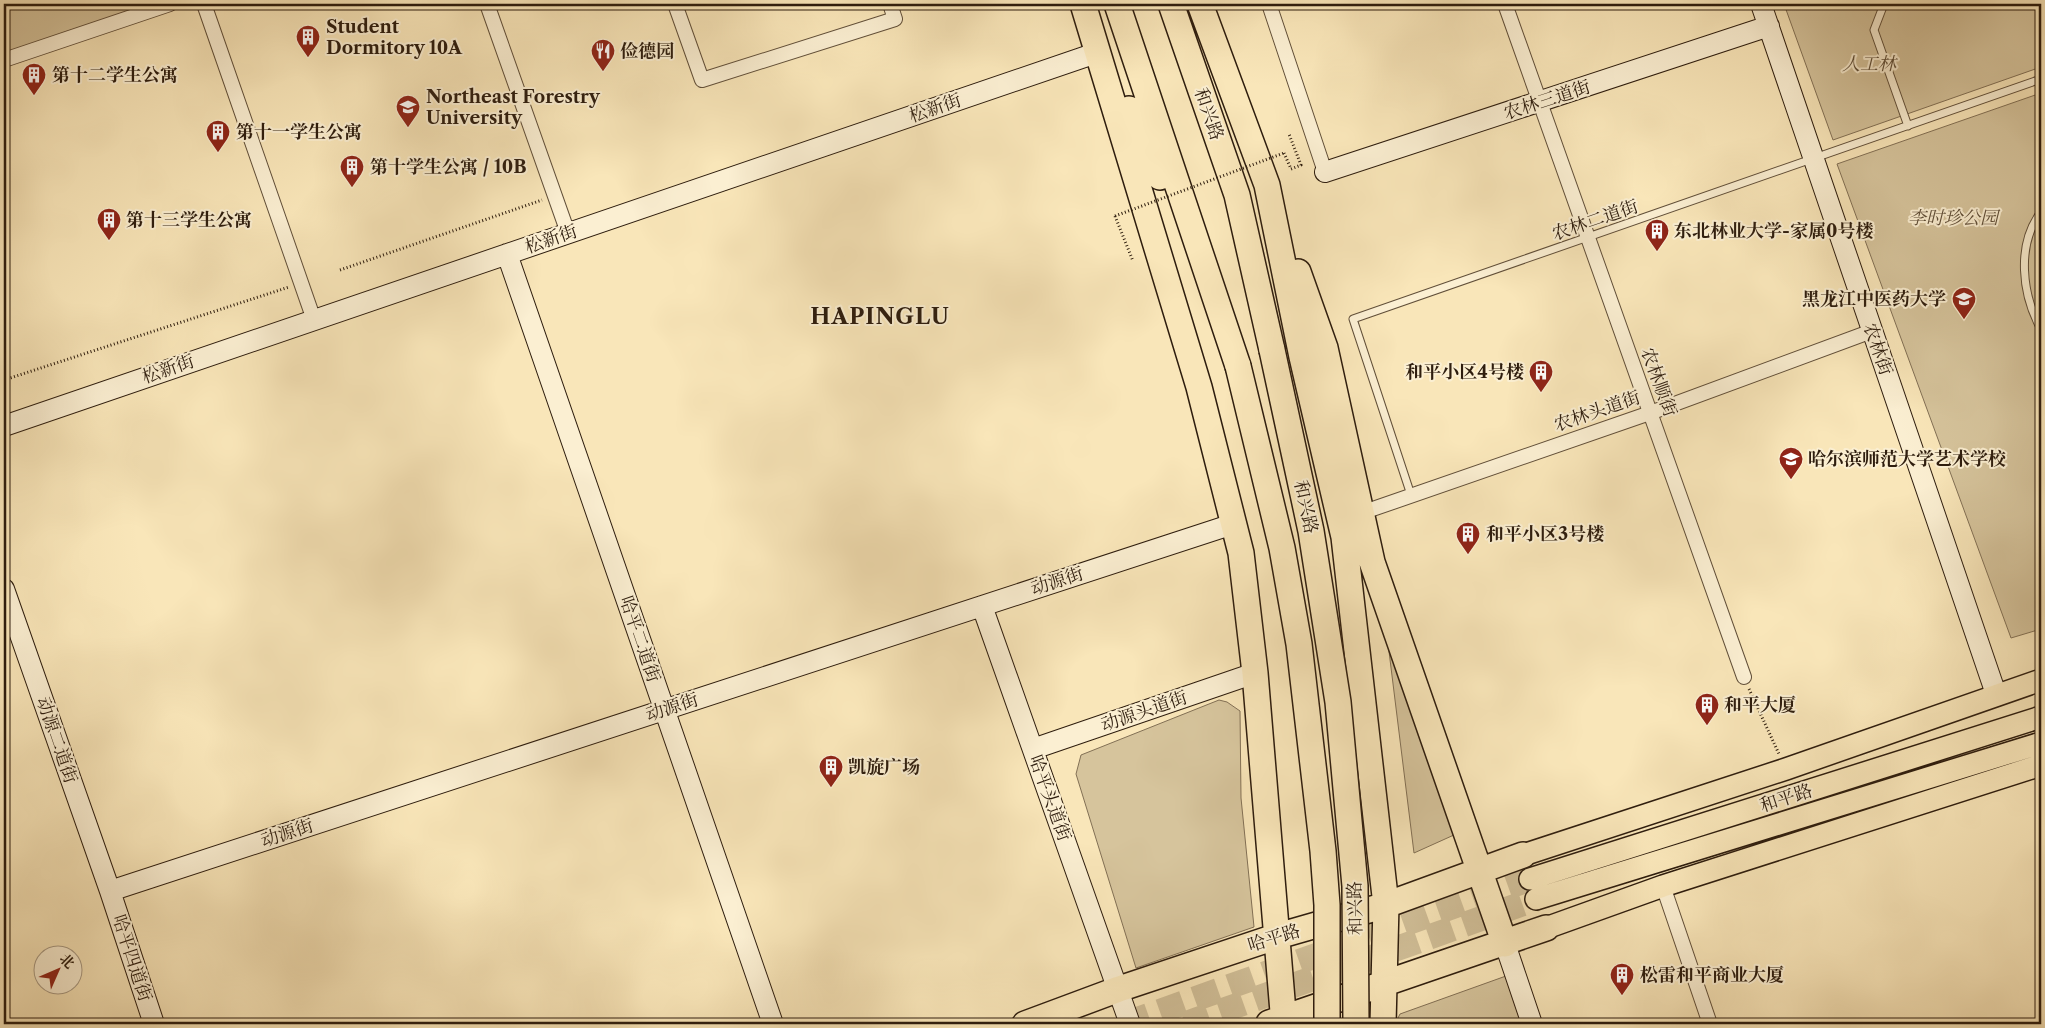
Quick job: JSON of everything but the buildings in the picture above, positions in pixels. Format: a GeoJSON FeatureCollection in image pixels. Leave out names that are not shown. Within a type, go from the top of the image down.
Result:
{"type":"FeatureCollection","features":[{"type":"Feature","properties":{"kind":"highway"},"geometry":{"type":"LineString","coordinates":[[1083,4],[1199,388],[1241,553],[1255,673],[1278,936],[1278,1022],[1506,944],[1546,928]]}},
{"type":"Feature","properties":{"kind":"highway"},"geometry":{"type":"LineString","coordinates":[[1117,4],[1238,366],[1282,548],[1299,644],[1324,860],[1327,905],[1327,1024]]}},
{"type":"Feature","properties":{"kind":"highway","name":"和兴路"},"geometry":{"type":"LineString","coordinates":[[1171,4],[1237,195],[1311,531],[1338,702],[1355,886],[1356,1024]]}},
{"type":"Feature","properties":{"kind":"highway"},"geometry":{"type":"LineString","coordinates":[[1202,11],[1237,195]]}},
{"type":"Feature","properties":{"kind":"highway","name":"和兴路"},"geometry":{"type":"LineString","coordinates":[[1202,11],[1267,185],[1324,348],[1372,562],[1506,944]]}},
{"type":"Feature","properties":{"kind":"highway"},"geometry":{"type":"LineString","coordinates":[[1091,27],[1214,293]]}},
{"type":"Feature","properties":{"kind":"highway","name":"和兴路"},"geometry":{"type":"LineString","coordinates":[[1267,185],[1302,356],[1344,537],[1386,905],[1383,1024]]}},
{"type":"Feature","properties":{"kind":"highway","name":"哈平路"},"geometry":{"type":"LineString","coordinates":[[1025,1024],[1119,989],[1278,936],[1386,905],[1523,855]]}},
{"type":"Feature","properties":{"kind":"main road"},"geometry":{"type":"LineString","coordinates":[[1523,855],[1786,769],[1996,694],[2041,680]]}},
{"type":"Feature","properties":{"kind":"main road","name":"和平路"},"geometry":{"type":"LineString","coordinates":[[1530,878],[2041,718]]}},
{"type":"Feature","properties":{"kind":"main road","name":"和平路"},"geometry":{"type":"LineString","coordinates":[[1536,899],[2041,743]]}},
{"type":"Feature","properties":{"kind":"main road"},"geometry":{"type":"LineString","coordinates":[[1546,928],[1663,886],[2041,765]]}},
{"type":"Feature","properties":{"kind":"street"},"geometry":{"type":"LineString","coordinates":[[4,60],[170,4]]}},
{"type":"Feature","properties":{"kind":"street"},"geometry":{"type":"LineString","coordinates":[[204,4],[314,320]]}},
{"type":"Feature","properties":{"kind":"street"},"geometry":{"type":"LineString","coordinates":[[487,4],[568,233]]}},
{"type":"Feature","properties":{"kind":"street"},"geometry":{"type":"LineString","coordinates":[[675,4],[702,80],[895,19],[890,4]]}},
{"type":"Feature","properties":{"kind":"street"},"geometry":{"type":"LineString","coordinates":[[1269,4],[1325,172]]}},
{"type":"Feature","properties":{"kind":"street","name":"农林顺街"},"geometry":{"type":"LineString","coordinates":[[1505,4],[1744,677]]}},
{"type":"Feature","properties":{"kind":"street","name":"农林街"},"geometry":{"type":"LineString","coordinates":[[1761,4],[1996,694]]}},
{"type":"Feature","properties":{"kind":"street","name":"农林三道街"},"geometry":{"type":"LineString","coordinates":[[1325,172],[1768,26]]}},
{"type":"Feature","properties":{"kind":"street","name":"松新街"},"geometry":{"type":"LineString","coordinates":[[4,426],[1099,52]]}},
{"type":"Feature","properties":{"kind":"street","name":"哈平二道街"},"geometry":{"type":"LineString","coordinates":[[507,254],[773,1024]]}},
{"type":"Feature","properties":{"kind":"street","name":"农林头道街"},"geometry":{"type":"LineString","coordinates":[[1361,513],[1650,413],[1872,332]]}},
{"type":"Feature","properties":{"kind":"street","name":"动源街"},"geometry":{"type":"LineString","coordinates":[[110,891],[1233,524]]}},
{"type":"Feature","properties":{"kind":"street","name":"动源二道街"},"geometry":{"type":"LineString","coordinates":[[4,589],[110,891]]}},
{"type":"Feature","properties":{"kind":"street","name":"哈平头道街"},"geometry":{"type":"LineString","coordinates":[[982,606],[1130,1024]]}},
{"type":"Feature","properties":{"kind":"street","name":"动源头道街"},"geometry":{"type":"LineString","coordinates":[[1033,749],[1255,673]]}},
{"type":"Feature","properties":{"kind":"street"},"geometry":{"type":"LineString","coordinates":[[1663,886],[1710,1024]]}},
{"type":"Feature","properties":{"kind":"street","name":"哈平四道街"},"geometry":{"type":"LineString","coordinates":[[110,891],[154,1024]]}},
{"type":"Feature","properties":{"kind":"street"},"geometry":{"type":"LineString","coordinates":[[1506,944],[1532,1024]]}},
{"type":"Feature","properties":{"kind":"lane"},"geometry":{"type":"LineString","coordinates":[[1884,4],[1874,30],[1908,126]]}},
{"type":"Feature","properties":{"kind":"lane","name":"农林二道街"},"geometry":{"type":"LineString","coordinates":[[1411,495],[1353,319],[1814,160],[2041,79]]}},
{"type":"Feature","properties":{"kind":"lane"},"geometry":{"type":"LineString","coordinates":[[2041,212],[2032,225],[2025,255],[2030,310],[2041,329]]}},
{"type":"Feature","properties":{"kind":"path"},"geometry":{"type":"LineString","coordinates":[[1133,261],[1116,216],[1284,153],[1291,169],[1301,165],[1289,134]]}},
{"type":"Feature","properties":{"kind":"path"},"geometry":{"type":"LineString","coordinates":[[340,270],[554,196]]}},
{"type":"Feature","properties":{"kind":"path"},"geometry":{"type":"LineString","coordinates":[[4,380],[302,283]]}},
{"type":"Feature","properties":{"kind":"path"},"geometry":{"type":"LineString","coordinates":[[1744,677],[1786,769]]}},
{"type":"Feature","properties":{"kind":"green space"},"geometry":{"type":"Polygon","coordinates":[[[4,4],[157,4],[4,56],[4,4]]]}},
{"type":"Feature","properties":{"kind":"green space","name":"人工林"},"geometry":{"type":"Polygon","coordinates":[[[1784,4],[2041,4],[2041,67],[1833,140],[1784,4]]]}},
{"type":"Feature","properties":{"kind":"green space","name":"李时珍公园"},"geometry":{"type":"Polygon","coordinates":[[[2041,93],[2041,629],[2011,638],[1837,164],[2041,93]]]}},
{"type":"Feature","properties":{"kind":"green space"},"geometry":{"type":"Polygon","coordinates":[[[1382,595],[1465,830],[1414,853],[1382,595]]]}},
{"type":"Feature","properties":{"kind":"green space"},"geometry":{"type":"Polygon","coordinates":[[[1219,700],[1227,702],[1240,711],[1241,798],[1254,927],[1136,968],[1076,774],[1081,755],[1219,700]]]}},
{"type":"Feature","properties":{"kind":"green space"},"geometry":{"type":"Polygon","coordinates":[[[1506,976],[1522,1024],[1395,1024],[1400,1014],[1506,976]]]}},
{"type":"Feature","properties":{"kind":"tunnel"},"geometry":{"type":"LineString","coordinates":[[1125,1024],[1530,879]]}},
{"type":"Feature","properties":{"kind":"tunnel"},"geometry":{"type":"LineString","coordinates":[[1185,1024],[1536,899]]}},
{"type":"Feature","properties":{"kind":"place","name":"Student Dormitory 10A"},"geometry":{"type":"Point","coordinates":[308,58]}},
{"type":"Feature","properties":{"kind":"place","name":"俭德园"},"geometry":{"type":"Point","coordinates":[603,72]}},
{"type":"Feature","properties":{"kind":"place","name":"第十二学生公寓"},"geometry":{"type":"Point","coordinates":[34,96]}},
{"type":"Feature","properties":{"kind":"place","name":"Northeast Forestry University"},"geometry":{"type":"Point","coordinates":[408,128]}},
{"type":"Feature","properties":{"kind":"place","name":"第十一学生公寓"},"geometry":{"type":"Point","coordinates":[218,153]}},
{"type":"Feature","properties":{"kind":"place","name":"第十学生公寓 / 10B"},"geometry":{"type":"Point","coordinates":[352,188]}},
{"type":"Feature","properties":{"kind":"place","name":"第十三学生公寓"},"geometry":{"type":"Point","coordinates":[109,241]}},
{"type":"Feature","properties":{"kind":"place","name":"东北林业大学-家属0号楼"},"geometry":{"type":"Point","coordinates":[1657,252]}},
{"type":"Feature","properties":{"kind":"place","name":"黑龙江中医药大学"},"geometry":{"type":"Point","coordinates":[1964,320]}},
{"type":"Feature","properties":{"kind":"place","name":"和平小区4号楼"},"geometry":{"type":"Point","coordinates":[1541,393]}},
{"type":"Feature","properties":{"kind":"place","name":"哈尔滨师范大学艺术学校"},"geometry":{"type":"Point","coordinates":[1791,480]}},
{"type":"Feature","properties":{"kind":"place","name":"和平小区3号楼"},"geometry":{"type":"Point","coordinates":[1468,555]}},
{"type":"Feature","properties":{"kind":"place","name":"和平大厦"},"geometry":{"type":"Point","coordinates":[1707,726]}},
{"type":"Feature","properties":{"kind":"place","name":"凯旋广场"},"geometry":{"type":"Point","coordinates":[831,788]}},
{"type":"Feature","properties":{"kind":"place","name":"松雷和平商业大厦"},"geometry":{"type":"Point","coordinates":[1622,996]}},
{"type":"Feature","properties":{"kind":"district","name":"HAPINGLU"},"geometry":{"type":"Point","coordinates":[880,316]}}]}
